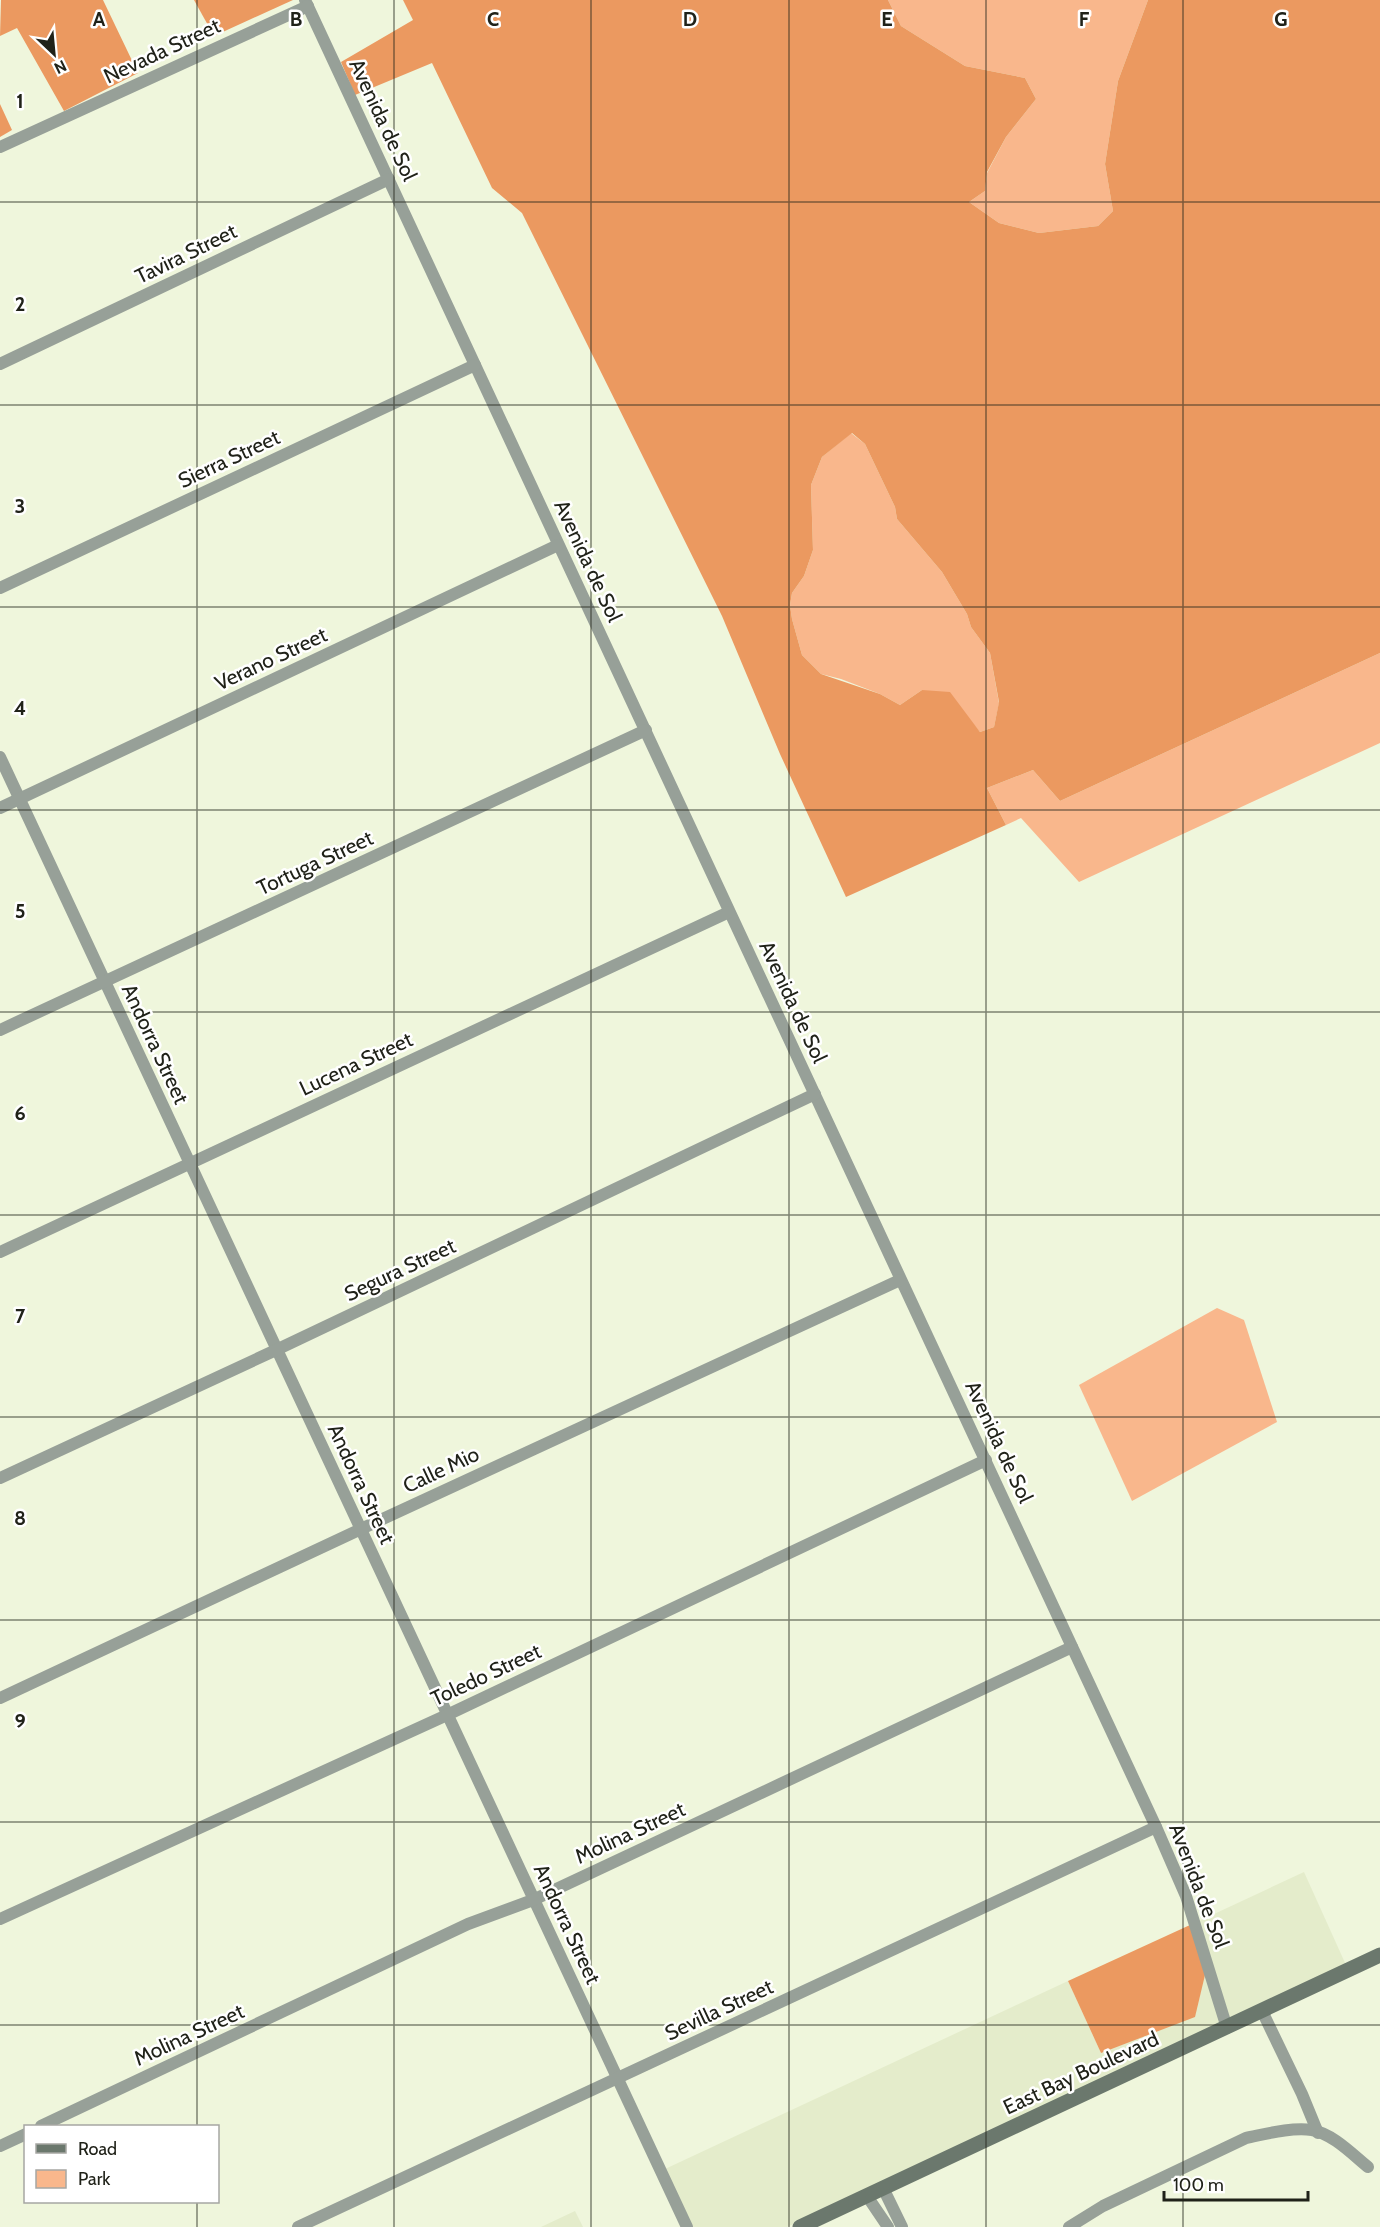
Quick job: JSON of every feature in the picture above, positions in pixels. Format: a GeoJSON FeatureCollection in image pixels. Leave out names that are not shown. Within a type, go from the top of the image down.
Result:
{"type":"FeatureCollection","features":[{"type":"Feature","properties":{"kind":"main road","name":"East Bay Boulevard"},"geometry":{"type":"LineString","coordinates":[[800,2227],[1380,1955]]}},
{"type":"Feature","properties":{"kind":"street","name":"Nevada Street"},"geometry":{"type":"LineString","coordinates":[[0,147],[306,3]]}},
{"type":"Feature","properties":{"kind":"street","name":"Avenida de Sol"},"geometry":{"type":"LineString","coordinates":[[306,3],[1156,1827],[1186,1896],[1227,2028]]}},
{"type":"Feature","properties":{"kind":"street","name":"Tavira Street"},"geometry":{"type":"LineString","coordinates":[[0,364],[389,179]]}},
{"type":"Feature","properties":{"kind":"street","name":"Sierra Street"},"geometry":{"type":"LineString","coordinates":[[0,588],[475,365]]}},
{"type":"Feature","properties":{"kind":"street","name":"Verano Street"},"geometry":{"type":"LineString","coordinates":[[0,808],[558,544]]}},
{"type":"Feature","properties":{"kind":"street","name":"Tortuga Street"},"geometry":{"type":"LineString","coordinates":[[0,1030],[646,730]]}},
{"type":"Feature","properties":{"kind":"street","name":"Andorra Street"},"geometry":{"type":"LineString","coordinates":[[0,757],[687,2227]]}},
{"type":"Feature","properties":{"kind":"street","name":"Lucena Street"},"geometry":{"type":"LineString","coordinates":[[0,1252],[729,912]]}},
{"type":"Feature","properties":{"kind":"street","name":"Segura Street"},"geometry":{"type":"LineString","coordinates":[[0,1478],[276,1350],[815,1094]]}},
{"type":"Feature","properties":{"kind":"street","name":"Calle Mio"},"geometry":{"type":"LineString","coordinates":[[0,1698],[361,1528],[900,1280]]}},
{"type":"Feature","properties":{"kind":"street","name":"Toledo Street"},"geometry":{"type":"LineString","coordinates":[[0,1919],[447,1714],[986,1460]]}},
{"type":"Feature","properties":{"kind":"street","name":"Molina Street"},"geometry":{"type":"LineString","coordinates":[[45,2125],[458,1929],[533,1900],[1072,1647]]}},
{"type":"Feature","properties":{"kind":"street","name":"Sevilla Street"},"geometry":{"type":"LineString","coordinates":[[298,2227],[1156,1827]]}},
{"type":"Feature","properties":{"kind":"street"},"geometry":{"type":"LineString","coordinates":[[1262,2011],[1318,2133]]}},
{"type":"Feature","properties":{"kind":"street"},"geometry":{"type":"LineString","coordinates":[[1069,2227],[1103,2206],[1246,2138],[1298,2130],[1318,2133],[1329,2137],[1368,2167]]}},
{"type":"Feature","properties":{"kind":"street"},"geometry":{"type":"LineString","coordinates":[[0,2146],[24,2135]]}},
{"type":"Feature","properties":{"kind":"street"},"geometry":{"type":"LineString","coordinates":[[884,2188],[902,2227]]}},
{"type":"Feature","properties":{"kind":"street"},"geometry":{"type":"LineString","coordinates":[[867,2196],[888,2227]]}},
{"type":"Feature","properties":{"kind":"shaded area"},"geometry":{"type":"Polygon","coordinates":[[[1,0],[103,0],[138,73],[64,111],[17,28],[0,36],[1,0]]]}},
{"type":"Feature","properties":{"kind":"shaded area"},"geometry":{"type":"Polygon","coordinates":[[[194,0],[293,0],[214,36],[194,0]]]}},
{"type":"Feature","properties":{"kind":"shaded area"},"geometry":{"type":"Polygon","coordinates":[[[403,0],[888,0],[901,26],[965,66],[1025,78],[1036,99],[1006,137],[987,172],[985,191],[969,202],[999,223],[1039,233],[1098,226],[1113,211],[1105,164],[1118,81],[1148,0],[1380,0],[1380,653],[1060,801],[1033,770],[987,788],[1006,825],[846,897],[780,754],[722,616],[522,213],[492,188],[432,63],[355,95],[341,62],[413,20],[403,0]],[[852,433],[822,457],[811,485],[813,550],[804,576],[792,593],[790,605],[802,655],[821,674],[880,694],[900,705],[922,690],[950,692],[980,732],[994,727],[999,702],[990,653],[971,627],[967,614],[942,572],[897,519],[895,507],[865,444],[852,433]]]}},
{"type":"Feature","properties":{"kind":"shaded area"},"geometry":{"type":"Polygon","coordinates":[[[0,104],[12,130],[0,137],[0,104]]]}},
{"type":"Feature","properties":{"kind":"shaded area"},"geometry":{"type":"Polygon","coordinates":[[[1304,1872],[1346,1965],[1229,2020],[1199,1921],[1304,1872]]]}},
{"type":"Feature","properties":{"kind":"shaded area"},"geometry":{"type":"Polygon","coordinates":[[[1190,1925],[1205,1975],[1195,2017],[1101,2053],[1068,1981],[1190,1925]]]}},
{"type":"Feature","properties":{"kind":"shaded area"},"geometry":{"type":"Polygon","coordinates":[[[1205,1975],[1221,2024],[787,2227],[692,2227],[665,2169],[1068,1981],[1101,2053],[1205,1975]]]}},
{"type":"Feature","properties":{"kind":"shaded area"},"geometry":{"type":"Polygon","coordinates":[[[575,2211],[583,2227],[541,2227],[575,2211]]]}},
{"type":"Feature","properties":{"kind":"green space"},"geometry":{"type":"Polygon","coordinates":[[[888,0],[1148,0],[1118,81],[1105,164],[1113,211],[1098,226],[1039,233],[999,223],[969,202],[985,191],[987,173],[1006,137],[1036,99],[1025,78],[965,66],[901,26],[888,0]]]}},
{"type":"Feature","properties":{"kind":"green space"},"geometry":{"type":"Polygon","coordinates":[[[851,433],[865,444],[895,507],[897,519],[942,572],[967,614],[971,627],[990,653],[999,703],[994,727],[980,732],[969,719],[922,690],[900,705],[880,694],[821,674],[802,655],[790,605],[792,593],[804,576],[813,550],[811,485],[822,457],[851,433]]]}},
{"type":"Feature","properties":{"kind":"green space"},"geometry":{"type":"Polygon","coordinates":[[[1380,653],[1380,743],[1079,882],[1021,818],[1006,825],[987,788],[1033,770],[1060,801],[1380,653]]]}},
{"type":"Feature","properties":{"kind":"green space"},"geometry":{"type":"Polygon","coordinates":[[[1217,1308],[1244,1320],[1277,1422],[1132,1501],[1079,1385],[1217,1308]]]}}]}
